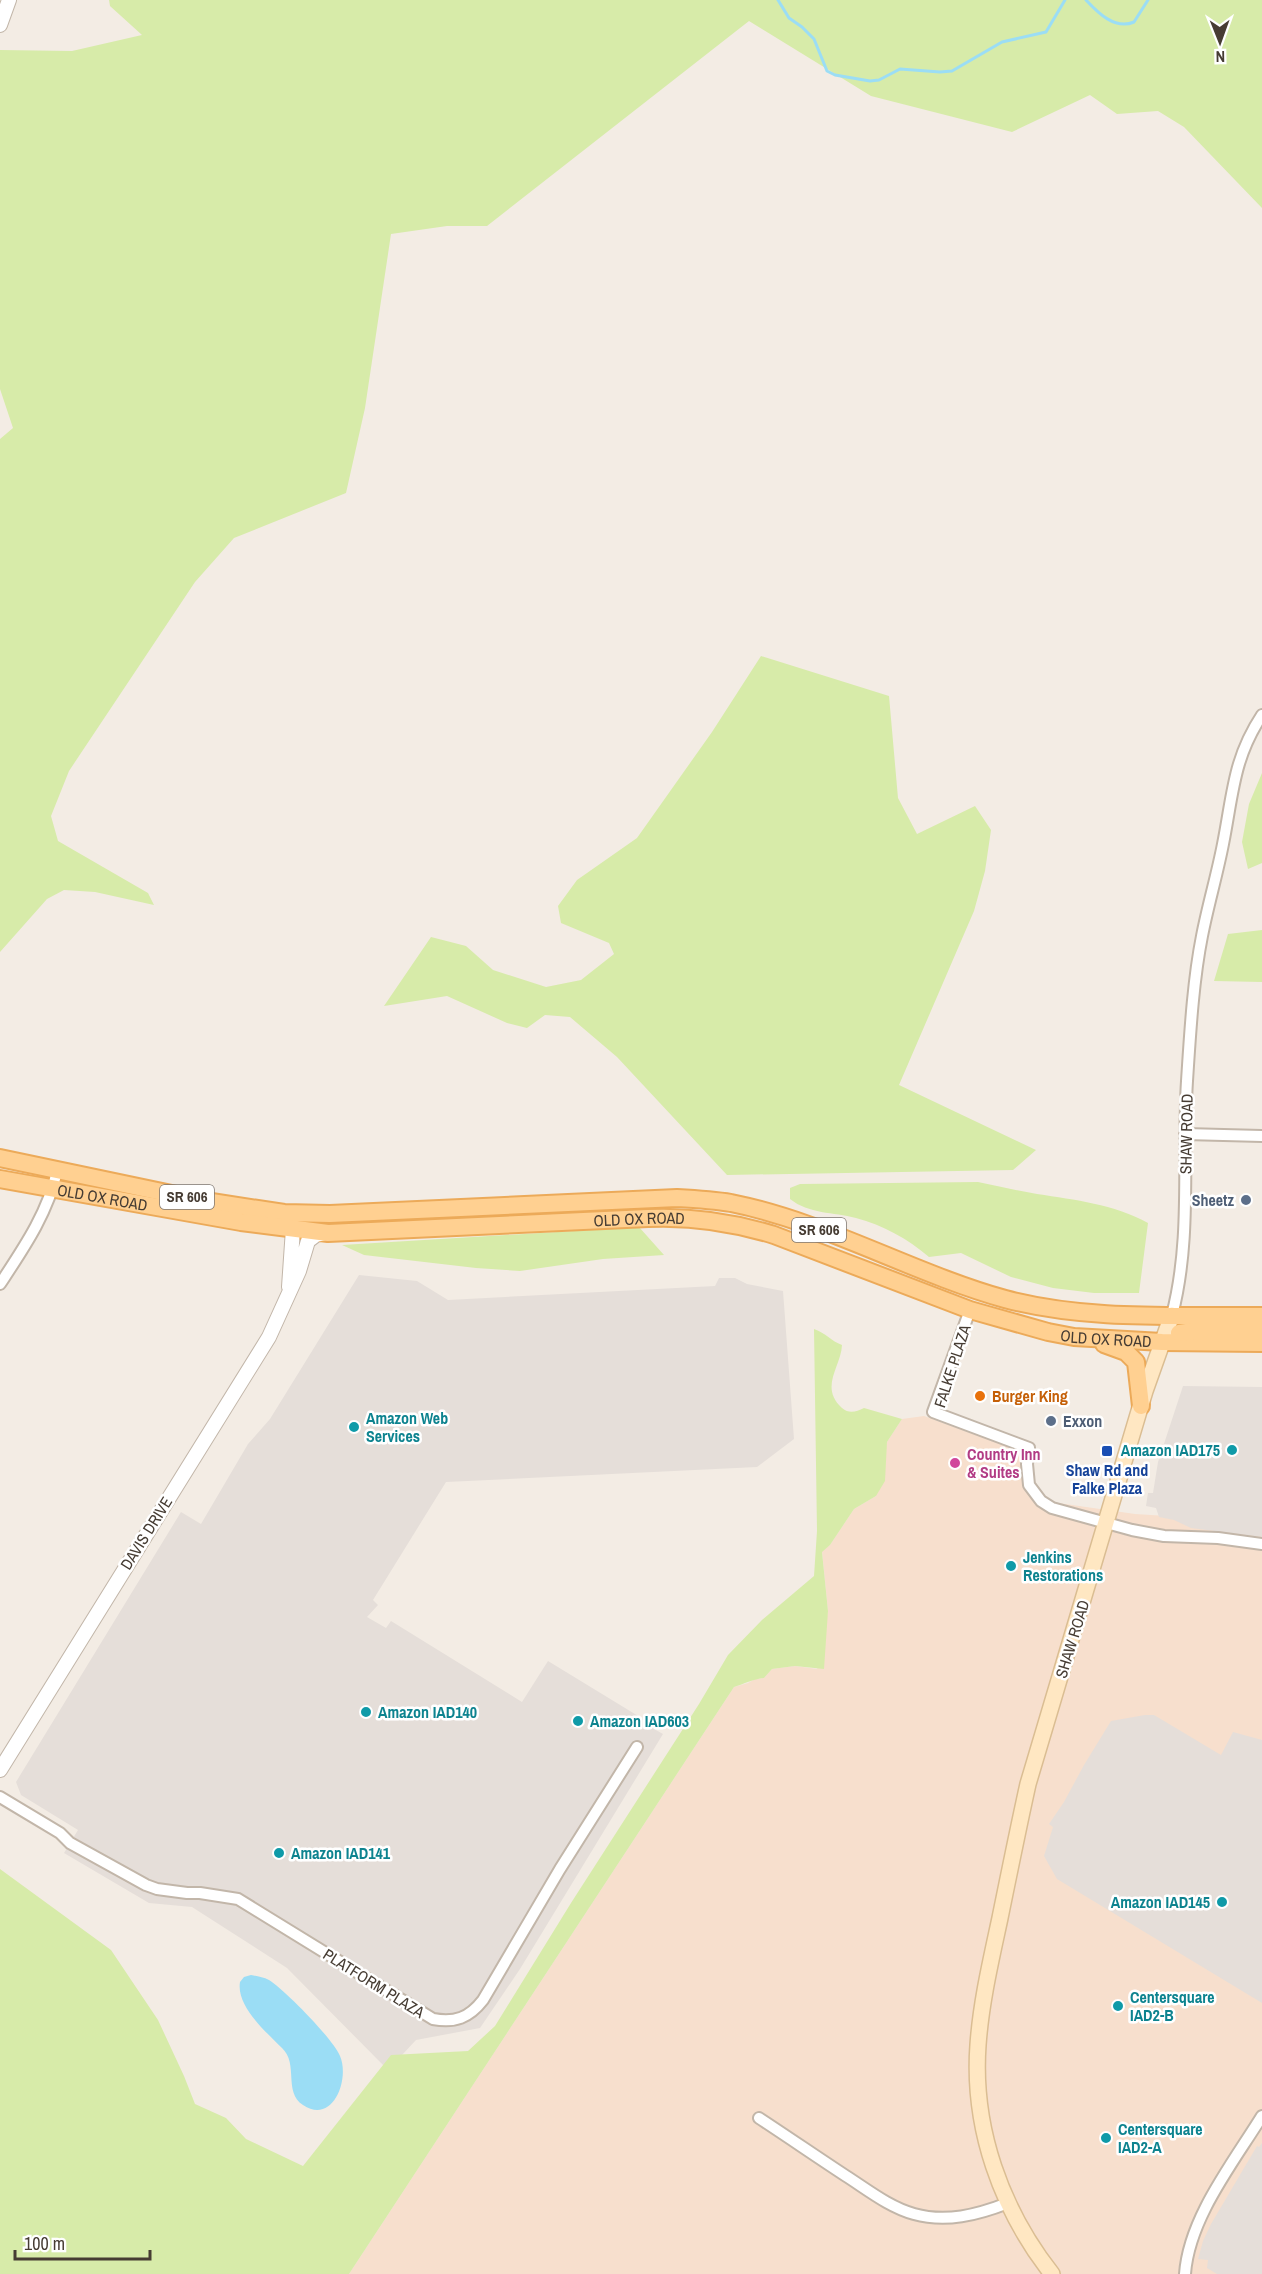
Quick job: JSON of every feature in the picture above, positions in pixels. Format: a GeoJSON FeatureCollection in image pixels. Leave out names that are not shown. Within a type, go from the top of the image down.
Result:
{"type":"FeatureCollection","features":[{"type":"Feature","properties":{"kind":"main road","name":"OLD OX ROAD"},"geometry":{"type":"LineString","coordinates":[[0,1158],[248,1208],[318,1214],[666,1198],[710,1200],[805,1224],[973,1289],[1036,1306],[1090,1313],[1262,1316]]}},
{"type":"Feature","properties":{"kind":"main road","name":"OLD OX ROAD"},"geometry":{"type":"LineString","coordinates":[[0,1179],[326,1233],[352,1234],[648,1218],[697,1218],[738,1224],[774,1235],[970,1310],[1048,1332],[1084,1337],[1162,1342],[1262,1342]]}},
{"type":"Feature","properties":{"kind":"main road"},"geometry":{"type":"LineString","coordinates":[[292,1229],[304,1218],[318,1214]]}},
{"type":"Feature","properties":{"kind":"main road","name":"SHAW ROAD"},"geometry":{"type":"LineString","coordinates":[[1052,2274],[1023,2232],[1008,2203],[990,2154],[980,2104],[978,2045],[986,1986],[1014,1842],[1028,1784],[1141,1406],[1172,1315]]}},
{"type":"Feature","properties":{"kind":"main road"},"geometry":{"type":"LineString","coordinates":[[1162,1342],[1169,1336],[1194,1331],[1262,1331]]}},
{"type":"Feature","properties":{"kind":"main road"},"geometry":{"type":"LineString","coordinates":[[1084,1337],[1122,1350],[1135,1360],[1139,1369],[1141,1406]]}},
{"type":"Feature","properties":{"kind":"street"},"geometry":{"type":"LineString","coordinates":[[0,25],[9,0]]}},
{"type":"Feature","properties":{"kind":"street","name":"SHAW ROAD"},"geometry":{"type":"LineString","coordinates":[[1172,1315],[1180,1288],[1184,1255],[1187,1079],[1202,936],[1218,870],[1236,768],[1250,734],[1262,715]]}},
{"type":"Feature","properties":{"kind":"street"},"geometry":{"type":"LineString","coordinates":[[1185,1134],[1262,1136]]}},
{"type":"Feature","properties":{"kind":"street"},"geometry":{"type":"LineString","coordinates":[[0,1284],[36,1227],[53,1189],[57,1171]]}},
{"type":"Feature","properties":{"kind":"street","name":"DAVIS DRIVE"},"geometry":{"type":"LineString","coordinates":[[289,1295],[292,1229]]}},
{"type":"Feature","properties":{"kind":"street","name":"DAVIS DRIVE"},"geometry":{"type":"LineString","coordinates":[[0,1770],[269,1337],[299,1271],[308,1241],[316,1235],[326,1233]]}},
{"type":"Feature","properties":{"kind":"street","name":"FALKE PLAZA"},"geometry":{"type":"LineString","coordinates":[[970,1310],[933,1412],[1029,1448],[1027,1476],[1029,1485],[1041,1501],[1065,1512],[1106,1522]]}},
{"type":"Feature","properties":{"kind":"street"},"geometry":{"type":"LineString","coordinates":[[1106,1522],[1164,1536],[1262,1544]]}},
{"type":"Feature","properties":{"kind":"street","name":"PLATFORM PLAZA"},"geometry":{"type":"LineString","coordinates":[[0,1797],[60,1833],[70,1843],[146,1885],[169,1892],[200,1893],[238,1899],[433,2019],[451,2020],[469,2015],[483,2000],[560,1869],[637,1747]]}},
{"type":"Feature","properties":{"kind":"street"},"geometry":{"type":"LineString","coordinates":[[1185,2274],[1187,2256],[1202,2213],[1262,2116]]}},
{"type":"Feature","properties":{"kind":"street"},"geometry":{"type":"LineString","coordinates":[[759,2118],[886,2203],[914,2214],[940,2218],[960,2217],[981,2213],[1008,2203]]}},
{"type":"Feature","properties":{"kind":"shaded area"},"geometry":{"type":"Polygon","coordinates":[[[359,1275],[417,1281],[448,1300],[715,1286],[719,1278],[735,1278],[747,1284],[783,1291],[794,1439],[757,1467],[446,1482],[373,1600],[378,1605],[367,1617],[386,1628],[391,1621],[522,1702],[548,1661],[648,1722],[647,1725],[663,1734],[520,1969],[480,2028],[416,2040],[388,2070],[287,1968],[192,1907],[149,1903],[64,1853],[78,1830],[21,1795],[16,1782],[181,1512],[201,1524],[248,1444],[270,1419],[359,1275]]]}},
{"type":"Feature","properties":{"kind":"shaded area"},"geometry":{"type":"Polygon","coordinates":[[[1183,1386],[1262,1387],[1262,1537],[1191,1528],[1174,1520],[1159,1517],[1156,1508],[1146,1506],[1148,1493],[1153,1493],[1158,1462],[1183,1386]]]}},
{"type":"Feature","properties":{"kind":"shaded area"},"geometry":{"type":"Polygon","coordinates":[[[924,1416],[1031,1455],[1034,1481],[1038,1489],[1048,1499],[1058,1503],[1135,1514],[1262,1522],[1262,2274],[349,2274],[734,1687],[764,1678],[772,1669],[795,1666],[817,1669],[828,1611],[822,1551],[830,1545],[854,1509],[876,1496],[887,1442],[902,1419],[924,1416]]]}},
{"type":"Feature","properties":{"kind":"shaded area"},"geometry":{"type":"Polygon","coordinates":[[[1154,1715],[1221,1755],[1233,1732],[1262,1740],[1262,2003],[1057,1879],[1044,1856],[1053,1827],[1049,1824],[1111,1721],[1154,1715]]]}},
{"type":"Feature","properties":{"kind":"shaded area"},"geometry":{"type":"Polygon","coordinates":[[[1262,2143],[1262,2274],[1217,2274],[1207,2268],[1208,2260],[1198,2259],[1203,2241],[1257,2146],[1259,2147],[1262,2143]]]}},
{"type":"Feature","properties":{"kind":"green space"},"geometry":{"type":"Polygon","coordinates":[[[109,0],[1262,0],[1262,208],[1184,127],[1158,111],[1117,114],[1090,95],[1012,132],[871,96],[749,21],[487,226],[447,226],[391,234],[365,408],[346,493],[234,538],[195,582],[69,771],[51,816],[58,841],[148,893],[154,905],[95,892],[64,890],[47,899],[0,952],[0,439],[13,428],[0,389],[0,50],[72,51],[142,35],[110,6],[109,0]]]}},
{"type":"Feature","properties":{"kind":"green space"},"geometry":{"type":"Polygon","coordinates":[[[761,656],[889,696],[898,798],[917,834],[975,806],[991,830],[985,871],[974,911],[899,1085],[1036,1150],[1013,1170],[727,1175],[617,1057],[570,1017],[545,1015],[527,1028],[507,1023],[447,996],[384,1006],[431,937],[466,946],[493,970],[546,987],[581,980],[614,954],[609,943],[561,923],[558,906],[577,880],[637,838],[712,732],[761,656]]]}},
{"type":"Feature","properties":{"kind":"green space"},"geometry":{"type":"Polygon","coordinates":[[[1262,773],[1262,863],[1248,869],[1242,842],[1249,804],[1262,773]]]}},
{"type":"Feature","properties":{"kind":"green space"},"geometry":{"type":"Polygon","coordinates":[[[1262,930],[1262,982],[1214,981],[1228,934],[1262,930]]]}},
{"type":"Feature","properties":{"kind":"green space"},"geometry":{"type":"Polygon","coordinates":[[[978,1182],[1094,1204],[1121,1211],[1148,1223],[1139,1293],[1094,1293],[1053,1288],[1011,1277],[961,1253],[929,1257],[913,1244],[876,1225],[856,1218],[813,1210],[790,1199],[790,1188],[800,1184],[978,1182]]]}},
{"type":"Feature","properties":{"kind":"green space"},"geometry":{"type":"Polygon","coordinates":[[[639,1227],[664,1255],[603,1259],[520,1271],[364,1255],[342,1245],[639,1227]]]}},
{"type":"Feature","properties":{"kind":"green space"},"geometry":{"type":"Polygon","coordinates":[[[814,1329],[842,1345],[833,1377],[832,1392],[842,1408],[853,1412],[864,1408],[902,1419],[887,1442],[885,1481],[876,1496],[854,1509],[830,1545],[822,1552],[828,1611],[824,1669],[795,1666],[772,1669],[764,1678],[734,1687],[349,2274],[0,2274],[0,1869],[111,1950],[158,2020],[195,2104],[226,2118],[246,2139],[303,2166],[391,2055],[468,2051],[495,2026],[728,1655],[762,1620],[814,1576],[817,1531],[814,1329]]]}},
{"type":"Feature","properties":{"kind":"water"},"geometry":{"type":"Polygon","coordinates":[[[251,1975],[269,1980],[286,1994],[308,2015],[336,2048],[343,2066],[341,2087],[331,2104],[323,2109],[314,2110],[297,2099],[287,2055],[247,2009],[240,1991],[240,1982],[244,1977],[251,1975]]]}},
{"type":"Feature","properties":{"kind":"waterway"},"geometry":{"type":"LineString","coordinates":[[778,0],[789,18],[814,39],[827,71],[835,75],[870,81],[879,80],[900,69],[952,71],[1002,42],[1046,32],[1065,0]]}},
{"type":"Feature","properties":{"kind":"waterway"},"geometry":{"type":"LineString","coordinates":[[1086,0],[1107,19],[1120,24],[1134,22],[1148,0]]}},
{"type":"Feature","properties":{"kind":"place","name":"Sheetz"},"geometry":{"type":"Point","coordinates":[1246,1200]}},
{"type":"Feature","properties":{"kind":"place","name":"Burger King"},"geometry":{"type":"Point","coordinates":[980,1396]}},
{"type":"Feature","properties":{"kind":"place","name":"Exxon"},"geometry":{"type":"Point","coordinates":[1051,1421]}},
{"type":"Feature","properties":{"kind":"place","name":"Amazon Web Services"},"geometry":{"type":"Point","coordinates":[354,1427]}},
{"type":"Feature","properties":{"kind":"place","name":"Amazon IAD175"},"geometry":{"type":"Point","coordinates":[1232,1450]}},
{"type":"Feature","properties":{"kind":"place","name":"Shaw Rd and Falke Plaza"},"geometry":{"type":"Point","coordinates":[1107,1451]}},
{"type":"Feature","properties":{"kind":"place","name":"Country Inn & Suites"},"geometry":{"type":"Point","coordinates":[955,1463]}},
{"type":"Feature","properties":{"kind":"place","name":"Jenkins Restorations"},"geometry":{"type":"Point","coordinates":[1011,1566]}},
{"type":"Feature","properties":{"kind":"place","name":"Amazon IAD140"},"geometry":{"type":"Point","coordinates":[366,1712]}},
{"type":"Feature","properties":{"kind":"place","name":"Amazon IAD603"},"geometry":{"type":"Point","coordinates":[578,1721]}},
{"type":"Feature","properties":{"kind":"place","name":"Amazon IAD141"},"geometry":{"type":"Point","coordinates":[279,1853]}},
{"type":"Feature","properties":{"kind":"place","name":"Amazon IAD145"},"geometry":{"type":"Point","coordinates":[1222,1902]}},
{"type":"Feature","properties":{"kind":"place","name":"Centersquare IAD2-B"},"geometry":{"type":"Point","coordinates":[1118,2006]}},
{"type":"Feature","properties":{"kind":"place","name":"Centersquare IAD2-A"},"geometry":{"type":"Point","coordinates":[1106,2138]}}]}
